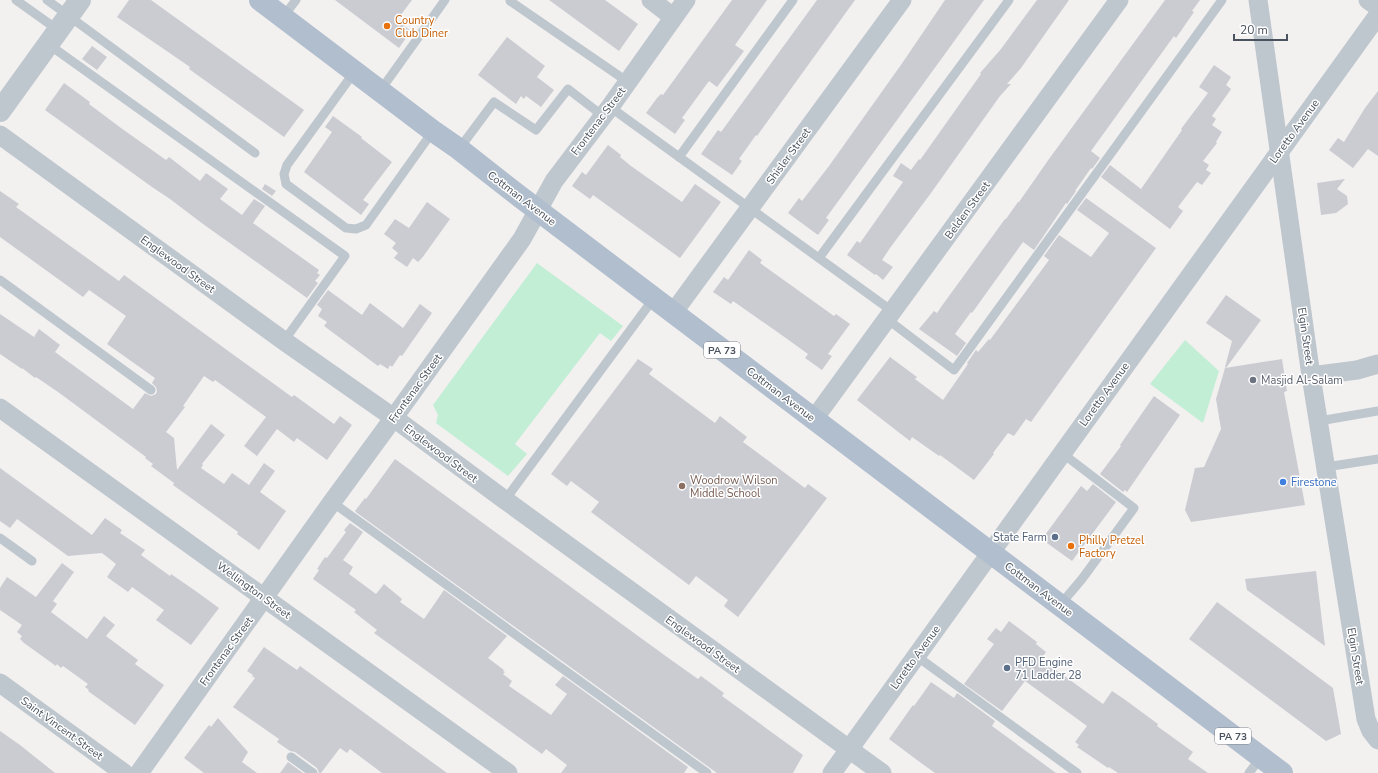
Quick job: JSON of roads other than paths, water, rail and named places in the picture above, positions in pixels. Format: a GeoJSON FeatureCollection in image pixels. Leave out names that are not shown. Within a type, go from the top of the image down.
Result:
{"type":"FeatureCollection","features":[{"type":"Feature","properties":{"kind":"main road","name":"Cottman Avenue"},"geometry":{"type":"LineString","coordinates":[[260,0],[1060,605],[1255,765],[1282,773]]}},
{"type":"Feature","properties":{"kind":"street"},"geometry":{"type":"LineString","coordinates":[[651,0],[673,17]]}},
{"type":"Feature","properties":{"kind":"street","name":"Frontenac Street"},"geometry":{"type":"LineString","coordinates":[[139,773],[522,239],[554,181],[628,82],[686,0]]}},
{"type":"Feature","properties":{"kind":"street","name":"Shisler Street"},"geometry":{"type":"LineString","coordinates":[[673,313],[902,0]]}},
{"type":"Feature","properties":{"kind":"street","name":"Belden Street"},"geometry":{"type":"LineString","coordinates":[[814,419],[1119,0]]}},
{"type":"Feature","properties":{"kind":"street","name":"Elgin Street"},"geometry":{"type":"LineString","coordinates":[[1258,0],[1311,376],[1366,719],[1371,731],[1378,740]]}},
{"type":"Feature","properties":{"kind":"street"},"geometry":{"type":"LineString","coordinates":[[1368,0],[1378,7]]}},
{"type":"Feature","properties":{"kind":"street","name":"Loretto Avenue"},"geometry":{"type":"LineString","coordinates":[[832,773],[1378,16]]}},
{"type":"Feature","properties":{"kind":"street"},"geometry":{"type":"LineString","coordinates":[[0,111],[64,23]]}},
{"type":"Feature","properties":{"kind":"street","name":"Englewood Street"},"geometry":{"type":"LineString","coordinates":[[0,135],[284,341],[394,418],[882,773]]}},
{"type":"Feature","properties":{"kind":"street"},"geometry":{"type":"LineString","coordinates":[[1311,376],[1357,370],[1378,364]]}},
{"type":"Feature","properties":{"kind":"street","name":"Wellington Street"},"geometry":{"type":"LineString","coordinates":[[0,408],[508,773]]}},
{"type":"Feature","properties":{"kind":"street","name":"Saint Vincent Street"},"geometry":{"type":"LineString","coordinates":[[0,683],[124,773]]}},
{"type":"Feature","properties":{"kind":"lane"},"geometry":{"type":"LineString","coordinates":[[16,0],[64,23],[255,152]]}},
{"type":"Feature","properties":{"kind":"lane"},"geometry":{"type":"LineString","coordinates":[[47,0],[64,23],[345,256],[284,341]]}},
{"type":"Feature","properties":{"kind":"lane"},"geometry":{"type":"LineString","coordinates":[[283,18],[296,0]]}},
{"type":"Feature","properties":{"kind":"lane"},"geometry":{"type":"LineString","coordinates":[[380,91],[445,0]]}},
{"type":"Feature","properties":{"kind":"lane"},"geometry":{"type":"LineString","coordinates":[[679,157],[793,0]]}},
{"type":"Feature","properties":{"kind":"lane"},"geometry":{"type":"LineString","coordinates":[[819,258],[1009,0]]}},
{"type":"Feature","properties":{"kind":"lane"},"geometry":{"type":"LineString","coordinates":[[459,149],[494,102],[536,130],[568,89],[679,157],[749,209],[819,258],[954,370],[1222,0]]}},
{"type":"Feature","properties":{"kind":"lane"},"geometry":{"type":"LineString","coordinates":[[510,1],[628,82]]}},
{"type":"Feature","properties":{"kind":"lane"},"geometry":{"type":"LineString","coordinates":[[355,71],[287,165],[284,174],[286,184],[346,228],[356,229],[366,225],[433,131]]}},
{"type":"Feature","properties":{"kind":"lane"},"geometry":{"type":"LineString","coordinates":[[0,280],[151,390]]}},
{"type":"Feature","properties":{"kind":"lane"},"geometry":{"type":"LineString","coordinates":[[505,500],[654,298]]}},
{"type":"Feature","properties":{"kind":"lane"},"geometry":{"type":"LineString","coordinates":[[1319,421],[1378,411]]}},
{"type":"Feature","properties":{"kind":"lane"},"geometry":{"type":"LineString","coordinates":[[1060,605],[1082,579],[1134,508],[1062,453]]}},
{"type":"Feature","properties":{"kind":"lane"},"geometry":{"type":"LineString","coordinates":[[1326,467],[1378,458]]}},
{"type":"Feature","properties":{"kind":"lane"},"geometry":{"type":"LineString","coordinates":[[332,502],[707,773]]}},
{"type":"Feature","properties":{"kind":"lane"},"geometry":{"type":"LineString","coordinates":[[0,538],[32,561]]}},
{"type":"Feature","properties":{"kind":"lane"},"geometry":{"type":"LineString","coordinates":[[915,656],[1077,773]]}},
{"type":"Feature","properties":{"kind":"lane"},"geometry":{"type":"LineString","coordinates":[[291,757],[313,773]]}},
{"type":"Feature","properties":{"kind":"place","name":"Country Club Diner"},"geometry":{"type":"Point","coordinates":[387,26]}},
{"type":"Feature","properties":{"kind":"place","name":"Masjid Al-Salam"},"geometry":{"type":"Point","coordinates":[1253,380]}},
{"type":"Feature","properties":{"kind":"place","name":"Firestone"},"geometry":{"type":"Point","coordinates":[1283,482]}},
{"type":"Feature","properties":{"kind":"place","name":"Woodrow Wilson Middle School"},"geometry":{"type":"Point","coordinates":[682,486]}},
{"type":"Feature","properties":{"kind":"place","name":"State Farm"},"geometry":{"type":"Point","coordinates":[1055,537]}},
{"type":"Feature","properties":{"kind":"place","name":"Philly Pretzel Factory"},"geometry":{"type":"Point","coordinates":[1071,546]}},
{"type":"Feature","properties":{"kind":"place","name":"PFD Engine 71 Ladder 28"},"geometry":{"type":"Point","coordinates":[1007,668]}}]}
